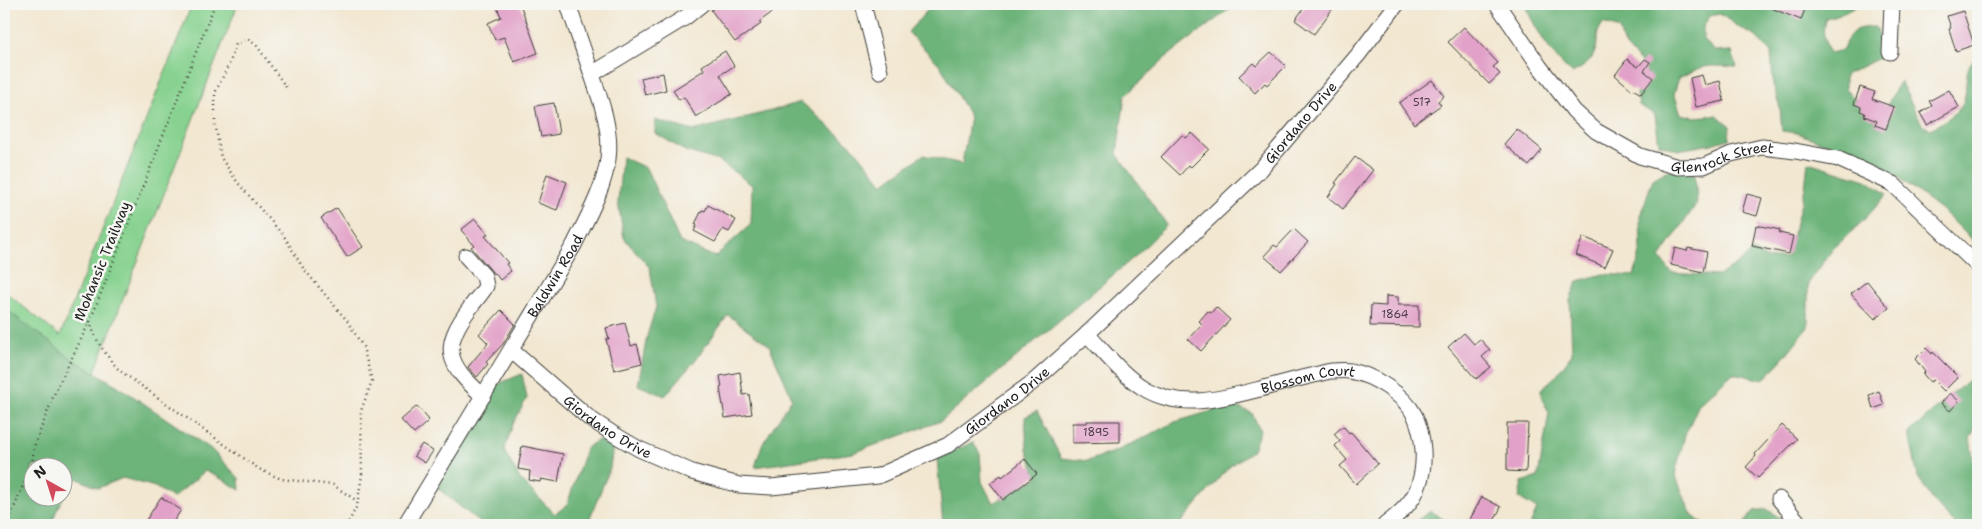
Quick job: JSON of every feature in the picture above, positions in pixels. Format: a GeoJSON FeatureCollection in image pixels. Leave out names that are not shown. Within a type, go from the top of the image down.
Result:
{"type":"FeatureCollection","features":[{"type":"Feature","properties":{"kind":"street","name":"Baldwin Road"},"geometry":{"type":"LineString","coordinates":[[405,525],[574,245],[590,214],[604,176],[609,153],[608,128],[568,4]]}},
{"type":"Feature","properties":{"kind":"street"},"geometry":{"type":"LineString","coordinates":[[592,74],[686,17],[702,4]]}},
{"type":"Feature","properties":{"kind":"street"},"geometry":{"type":"LineString","coordinates":[[863,4],[880,71]]}},
{"type":"Feature","properties":{"kind":"street","name":"Giordano Drive"},"geometry":{"type":"LineString","coordinates":[[511,350],[589,418],[640,449],[692,472],[739,485],[771,487],[878,476],[948,445],[1033,382],[1087,334],[1261,169],[1358,55],[1397,4]]}},
{"type":"Feature","properties":{"kind":"street","name":"Glenrock Street"},"geometry":{"type":"LineString","coordinates":[[1497,4],[1540,66],[1574,110],[1596,131],[1640,156],[1678,167],[1704,166],[1731,154],[1762,147],[1838,159],[1878,175],[1893,184],[1978,266]]}},
{"type":"Feature","properties":{"kind":"street"},"geometry":{"type":"LineString","coordinates":[[1890,52],[1892,4]]}},
{"type":"Feature","properties":{"kind":"street"},"geometry":{"type":"LineString","coordinates":[[466,256],[484,276],[486,286],[459,323],[453,337],[451,350],[453,362],[460,374],[483,396]]}},
{"type":"Feature","properties":{"kind":"street","name":"Blossom Court"},"geometry":{"type":"LineString","coordinates":[[1087,334],[1127,376],[1145,389],[1161,396],[1184,401],[1216,400],[1331,371],[1350,371],[1368,376],[1385,386],[1402,400],[1414,415],[1421,435],[1424,458],[1419,485],[1409,503],[1385,525]]}},
{"type":"Feature","properties":{"kind":"street"},"geometry":{"type":"LineString","coordinates":[[1779,499],[1801,525]]}},
{"type":"Feature","properties":{"kind":"path","name":"Mohansic Trailway"},"geometry":{"type":"LineString","coordinates":[[7,525],[32,464],[34,447],[56,392],[90,321],[215,4]]}},
{"type":"Feature","properties":{"kind":"path"},"geometry":{"type":"LineString","coordinates":[[286,87],[257,46],[248,39],[236,44],[216,93],[215,122],[222,158],[238,183],[284,236],[303,268],[348,322],[363,347],[372,380],[361,411],[362,475],[358,501],[347,525]]}},
{"type":"Feature","properties":{"kind":"path"},"geometry":{"type":"LineString","coordinates":[[90,321],[93,334],[105,353],[120,370],[259,469],[281,479],[333,485],[358,501]]}},
{"type":"Feature","properties":{"kind":"green space"},"geometry":{"type":"Polygon","coordinates":[[[192,4],[238,4],[62,456],[22,456],[22,506],[4,525],[4,291],[60,336],[192,4]]]}},
{"type":"Feature","properties":{"kind":"green space"},"geometry":{"type":"Polygon","coordinates":[[[933,4],[1236,4],[1164,59],[1125,96],[1117,154],[1167,225],[1139,253],[941,421],[853,453],[755,467],[762,445],[792,398],[769,345],[728,315],[697,358],[665,396],[638,385],[647,336],[656,307],[650,268],[624,238],[618,202],[622,157],[646,168],[680,242],[715,257],[751,224],[752,185],[719,161],[685,151],[655,133],[655,120],[693,131],[801,102],[854,148],[883,184],[923,155],[962,164],[970,117],[940,65],[908,32],[933,4]]]}},
{"type":"Feature","properties":{"kind":"green space"},"geometry":{"type":"Polygon","coordinates":[[[1524,4],[1860,4],[1844,13],[1826,18],[1824,36],[1830,53],[1843,50],[1848,38],[1855,31],[1876,27],[1880,38],[1879,58],[1845,75],[1845,88],[1872,119],[1884,126],[1889,102],[1900,81],[1923,126],[1931,129],[1951,116],[1961,107],[1965,97],[1968,69],[1978,55],[1978,246],[1944,212],[1890,171],[1869,159],[1797,133],[1782,131],[1780,108],[1773,84],[1771,52],[1755,36],[1720,14],[1710,16],[1703,27],[1703,39],[1714,50],[1732,52],[1737,67],[1712,66],[1692,71],[1679,78],[1674,93],[1681,114],[1695,117],[1717,115],[1730,126],[1729,139],[1678,150],[1659,144],[1655,115],[1639,105],[1637,94],[1647,76],[1646,68],[1623,43],[1619,29],[1603,23],[1597,35],[1594,55],[1583,67],[1572,73],[1550,50],[1524,4]]]}},
{"type":"Feature","properties":{"kind":"green space"},"geometry":{"type":"Polygon","coordinates":[[[1808,162],[1866,180],[1887,194],[1866,218],[1833,249],[1808,284],[1808,327],[1785,356],[1763,380],[1733,373],[1699,404],[1685,435],[1675,474],[1691,514],[1704,525],[1530,525],[1537,509],[1519,498],[1522,482],[1538,477],[1549,413],[1542,399],[1541,389],[1556,376],[1572,354],[1570,300],[1578,281],[1603,274],[1634,276],[1641,249],[1640,216],[1653,179],[1670,169],[1695,174],[1697,203],[1660,258],[1672,273],[1718,276],[1735,266],[1753,251],[1768,259],[1787,257],[1805,188],[1808,162]]]}},
{"type":"Feature","properties":{"kind":"green space"},"geometry":{"type":"Polygon","coordinates":[[[4,308],[71,358],[118,386],[211,449],[239,478],[240,490],[205,471],[173,498],[155,487],[123,478],[98,488],[76,478],[72,484],[72,456],[22,456],[22,506],[59,506],[51,525],[4,525],[4,308]]]}},
{"type":"Feature","properties":{"kind":"green space"},"geometry":{"type":"Polygon","coordinates":[[[1978,371],[1978,424],[1970,437],[1973,459],[1978,468],[1978,525],[1956,525],[1934,502],[1918,477],[1909,433],[1978,371]]]}},
{"type":"Feature","properties":{"kind":"green space"},"geometry":{"type":"Polygon","coordinates":[[[522,374],[527,398],[513,424],[504,451],[520,479],[555,514],[567,505],[586,448],[600,439],[613,446],[610,468],[587,525],[483,525],[436,487],[473,432],[498,384],[522,374]]]}},
{"type":"Feature","properties":{"kind":"green space"},"geometry":{"type":"Polygon","coordinates":[[[1232,405],[1252,413],[1260,430],[1253,450],[1229,467],[1179,525],[943,525],[937,459],[973,442],[980,454],[982,482],[993,503],[1037,478],[1027,449],[1025,417],[1037,411],[1061,458],[1088,461],[1119,450],[1175,422],[1232,405]]]}},
{"type":"Feature","properties":{"kind":"green space"},"geometry":{"type":"Polygon","coordinates":[[[1767,509],[1790,525],[1743,525],[1754,511],[1767,509]]]}},
{"type":"Feature","properties":{"kind":"green space"},"geometry":{"type":"Polygon","coordinates":[[[1431,511],[1452,525],[1419,525],[1416,521],[1431,511]]]}},
{"type":"Feature","properties":{"kind":"building"},"geometry":{"type":"Polygon","coordinates":[[[504,4],[520,4],[538,53],[514,62],[504,37],[495,40],[488,23],[501,17],[497,7],[504,4]]]}},
{"type":"Feature","properties":{"kind":"building"},"geometry":{"type":"Polygon","coordinates":[[[720,4],[783,4],[759,22],[761,24],[735,42],[711,10],[720,4]]]}},
{"type":"Feature","properties":{"kind":"building"},"geometry":{"type":"Polygon","coordinates":[[[1307,4],[1336,4],[1314,34],[1295,20],[1307,4]]]}},
{"type":"Feature","properties":{"kind":"building"},"geometry":{"type":"Polygon","coordinates":[[[1761,4],[1807,4],[1801,20],[1761,4]]]}},
{"type":"Feature","properties":{"kind":"building"},"geometry":{"type":"Polygon","coordinates":[[[1963,11],[1974,45],[1956,51],[1947,16],[1963,11]]]}},
{"type":"Feature","properties":{"kind":"building"},"geometry":{"type":"Polygon","coordinates":[[[1464,27],[1498,63],[1493,67],[1500,74],[1489,84],[1448,42],[1464,27]]]}},
{"type":"Feature","properties":{"kind":"building"},"geometry":{"type":"Polygon","coordinates":[[[725,51],[734,66],[720,75],[732,94],[696,117],[684,97],[679,100],[673,90],[704,70],[702,66],[725,51]]]}},
{"type":"Feature","properties":{"kind":"building"},"geometry":{"type":"Polygon","coordinates":[[[1271,52],[1286,66],[1267,85],[1265,83],[1255,93],[1239,76],[1253,63],[1256,66],[1271,52]]]}},
{"type":"Feature","properties":{"kind":"building"},"geometry":{"type":"Polygon","coordinates":[[[1627,59],[1638,67],[1645,59],[1650,62],[1644,71],[1653,78],[1641,94],[1632,90],[1615,75],[1627,59]]]}},
{"type":"Feature","properties":{"kind":"building"},"geometry":{"type":"Polygon","coordinates":[[[663,73],[666,90],[645,95],[641,78],[663,73]]]}},
{"type":"Feature","properties":{"kind":"building"},"geometry":{"type":"Polygon","coordinates":[[[1702,75],[1705,85],[1720,81],[1724,101],[1696,107],[1690,78],[1702,75]]]}},
{"type":"Feature","properties":{"kind":"building"},"geometry":{"type":"Polygon","coordinates":[[[1432,80],[1444,96],[1438,101],[1441,105],[1414,124],[1399,103],[1432,80]]]}},
{"type":"Feature","properties":{"kind":"building"},"geometry":{"type":"Polygon","coordinates":[[[1860,87],[1875,92],[1872,99],[1894,107],[1886,129],[1875,125],[1877,121],[1864,116],[1865,113],[1860,111],[1861,107],[1854,104],[1860,87]]]}},
{"type":"Feature","properties":{"kind":"building"},"geometry":{"type":"Polygon","coordinates":[[[1949,90],[1959,107],[1927,125],[1920,113],[1932,106],[1929,101],[1949,90]]]}},
{"type":"Feature","properties":{"kind":"building"},"geometry":{"type":"Polygon","coordinates":[[[554,103],[559,134],[541,137],[535,106],[554,103]]]}},
{"type":"Feature","properties":{"kind":"building"},"geometry":{"type":"Polygon","coordinates":[[[1517,129],[1542,150],[1529,166],[1504,144],[1517,129]]]}},
{"type":"Feature","properties":{"kind":"building"},"geometry":{"type":"Polygon","coordinates":[[[1192,133],[1209,149],[1180,175],[1161,157],[1182,135],[1186,138],[1192,133]]]}},
{"type":"Feature","properties":{"kind":"building"},"geometry":{"type":"Polygon","coordinates":[[[1355,157],[1373,170],[1343,209],[1328,197],[1337,184],[1335,183],[1355,157]]]}},
{"type":"Feature","properties":{"kind":"building"},"geometry":{"type":"Polygon","coordinates":[[[547,174],[567,182],[557,210],[538,203],[547,174]]]}},
{"type":"Feature","properties":{"kind":"building"},"geometry":{"type":"Polygon","coordinates":[[[1747,194],[1762,198],[1757,216],[1742,212],[1747,194]]]}},
{"type":"Feature","properties":{"kind":"building"},"geometry":{"type":"Polygon","coordinates":[[[708,205],[736,220],[729,232],[723,229],[715,242],[694,231],[697,225],[695,224],[702,210],[705,211],[708,205]]]}},
{"type":"Feature","properties":{"kind":"building"},"geometry":{"type":"Polygon","coordinates":[[[337,208],[363,247],[347,257],[321,218],[337,208]]]}},
{"type":"Feature","properties":{"kind":"building"},"geometry":{"type":"Polygon","coordinates":[[[475,219],[488,234],[485,236],[508,263],[506,264],[511,271],[500,280],[471,247],[474,245],[461,230],[475,219]]]}},
{"type":"Feature","properties":{"kind":"building"},"geometry":{"type":"Polygon","coordinates":[[[1756,225],[1780,230],[1779,233],[1793,236],[1789,254],[1752,246],[1756,225]]]}},
{"type":"Feature","properties":{"kind":"building"},"geometry":{"type":"Polygon","coordinates":[[[1294,229],[1308,242],[1281,271],[1264,256],[1274,245],[1277,247],[1294,229]]]}},
{"type":"Feature","properties":{"kind":"building"},"geometry":{"type":"Polygon","coordinates":[[[1583,237],[1613,249],[1605,267],[1576,255],[1583,237]]]}},
{"type":"Feature","properties":{"kind":"building"},"geometry":{"type":"Polygon","coordinates":[[[1675,248],[1687,251],[1688,248],[1707,252],[1703,272],[1671,265],[1675,248]]]}},
{"type":"Feature","properties":{"kind":"building"},"geometry":{"type":"Polygon","coordinates":[[[1867,281],[1889,308],[1875,319],[1851,294],[1867,281]]]}},
{"type":"Feature","properties":{"kind":"building"},"geometry":{"type":"Polygon","coordinates":[[[1386,296],[1398,297],[1398,305],[1419,305],[1419,327],[1370,326],[1371,305],[1386,306],[1386,296]]]}},
{"type":"Feature","properties":{"kind":"building"},"geometry":{"type":"Polygon","coordinates":[[[1216,307],[1230,320],[1201,351],[1188,339],[1202,324],[1199,321],[1208,311],[1211,313],[1216,307]]]}},
{"type":"Feature","properties":{"kind":"building"},"geometry":{"type":"Polygon","coordinates":[[[501,310],[515,324],[503,344],[486,362],[488,364],[477,377],[468,367],[488,343],[479,334],[501,310]]]}},
{"type":"Feature","properties":{"kind":"building"},"geometry":{"type":"Polygon","coordinates":[[[625,323],[631,346],[637,344],[642,363],[614,370],[606,339],[609,339],[606,328],[625,323]]]}},
{"type":"Feature","properties":{"kind":"building"},"geometry":{"type":"Polygon","coordinates":[[[1464,333],[1474,344],[1480,339],[1490,350],[1482,357],[1491,367],[1476,379],[1448,347],[1464,333]]]}},
{"type":"Feature","properties":{"kind":"building"},"geometry":{"type":"Polygon","coordinates":[[[1926,348],[1932,354],[1933,352],[1958,377],[1944,391],[1933,380],[1930,382],[1915,359],[1926,348]]]}},
{"type":"Feature","properties":{"kind":"building"},"geometry":{"type":"Polygon","coordinates":[[[740,372],[743,395],[749,394],[752,414],[725,418],[720,376],[740,372]]]}},
{"type":"Feature","properties":{"kind":"building"},"geometry":{"type":"Polygon","coordinates":[[[1879,391],[1884,405],[1873,409],[1869,395],[1879,391]]]}},
{"type":"Feature","properties":{"kind":"building"},"geometry":{"type":"Polygon","coordinates":[[[1950,393],[1959,401],[1950,411],[1941,403],[1950,393]]]}},
{"type":"Feature","properties":{"kind":"building"},"geometry":{"type":"Polygon","coordinates":[[[417,406],[429,420],[414,434],[401,420],[417,406]]]}},
{"type":"Feature","properties":{"kind":"building"},"geometry":{"type":"Polygon","coordinates":[[[1087,421],[1120,421],[1120,442],[1072,443],[1072,423],[1087,423],[1087,421]]]}},
{"type":"Feature","properties":{"kind":"building"},"geometry":{"type":"Polygon","coordinates":[[[1507,423],[1528,423],[1526,472],[1507,471],[1507,423]]]}},
{"type":"Feature","properties":{"kind":"building"},"geometry":{"type":"Polygon","coordinates":[[[1782,425],[1797,439],[1758,478],[1746,467],[1756,456],[1755,454],[1782,425]]]}},
{"type":"Feature","properties":{"kind":"building"},"geometry":{"type":"Polygon","coordinates":[[[1343,426],[1349,433],[1351,432],[1378,464],[1356,484],[1340,466],[1347,460],[1335,446],[1340,441],[1334,434],[1343,426]]]}},
{"type":"Feature","properties":{"kind":"building"},"geometry":{"type":"Polygon","coordinates":[[[422,444],[433,451],[425,463],[414,456],[422,444]]]}},
{"type":"Feature","properties":{"kind":"building"},"geometry":{"type":"Polygon","coordinates":[[[522,446],[563,454],[558,482],[541,479],[540,482],[529,480],[530,471],[518,469],[522,446]]]}},
{"type":"Feature","properties":{"kind":"building"},"geometry":{"type":"Polygon","coordinates":[[[1025,459],[1037,474],[1003,500],[990,483],[1001,475],[1002,477],[1025,459]]]}},
{"type":"Feature","properties":{"kind":"building"},"geometry":{"type":"Polygon","coordinates":[[[161,497],[181,510],[171,525],[143,525],[161,497]]]}},
{"type":"Feature","properties":{"kind":"building"},"geometry":{"type":"Polygon","coordinates":[[[1482,497],[1501,507],[1492,525],[1476,525],[1469,521],[1482,497]]]}}]}
